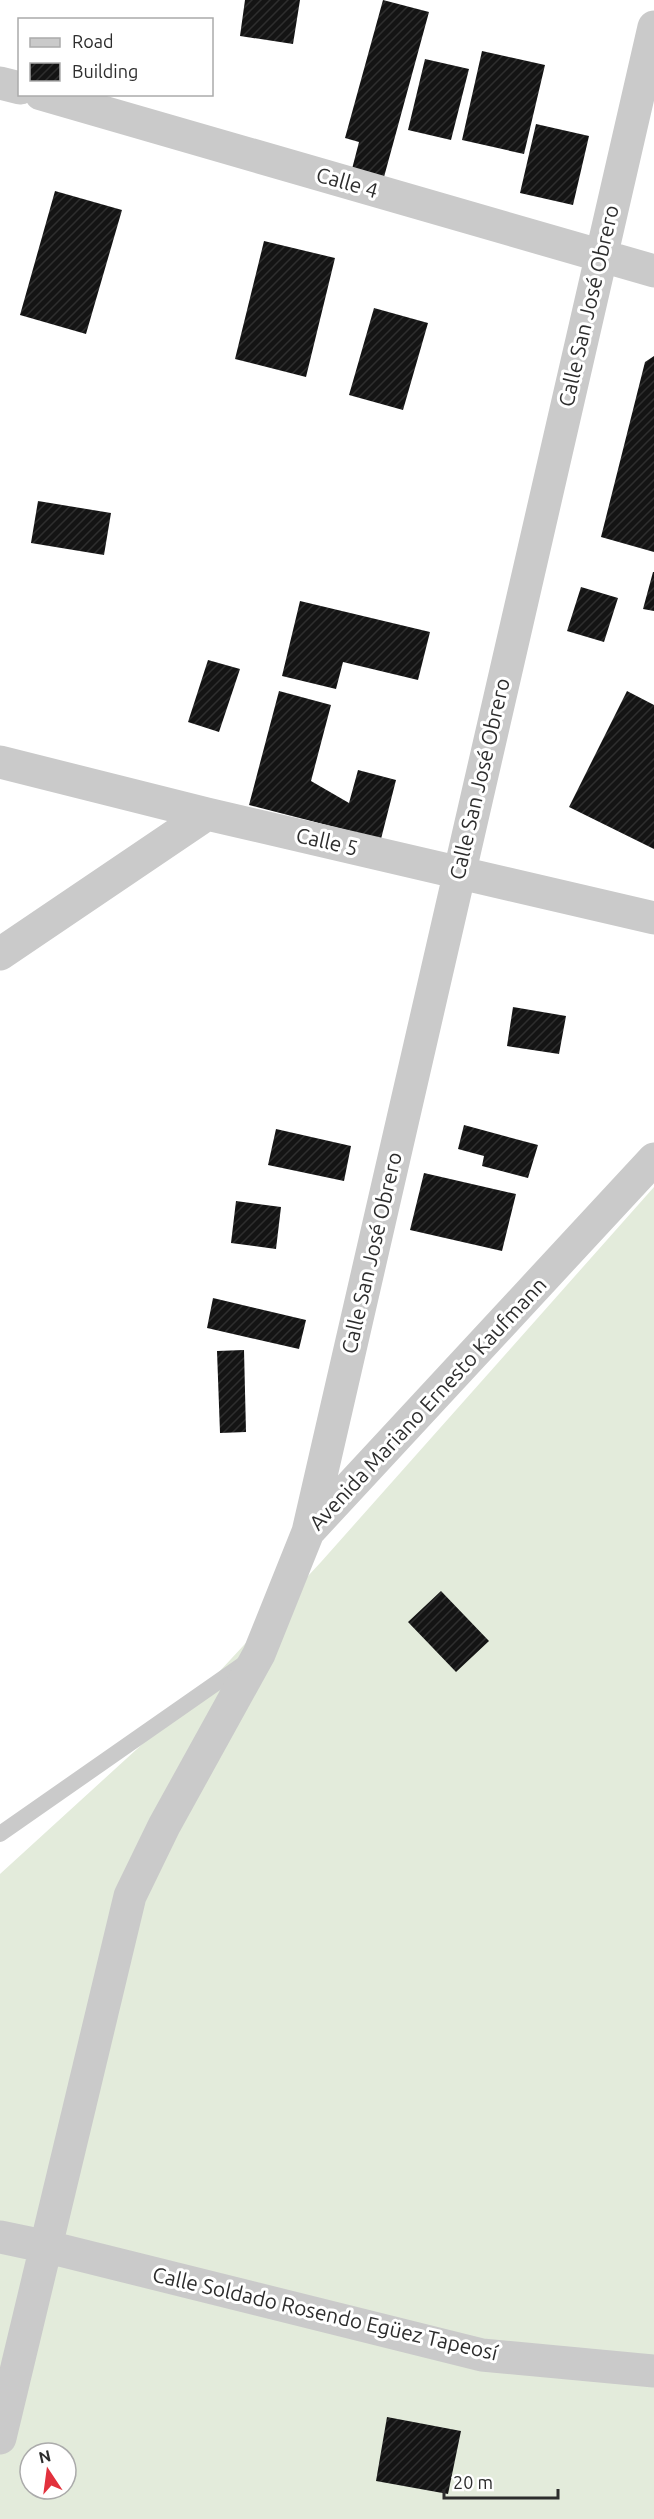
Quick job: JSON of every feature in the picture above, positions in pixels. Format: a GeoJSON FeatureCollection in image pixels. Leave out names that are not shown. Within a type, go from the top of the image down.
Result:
{"type":"FeatureCollection","features":[{"type":"Feature","properties":{"kind":"street","name":"Calle San José Obrero"},"geometry":{"type":"LineString","coordinates":[[308,1532],[654,27]]}},
{"type":"Feature","properties":{"kind":"street"},"geometry":{"type":"LineString","coordinates":[[0,83],[18,88]]}},
{"type":"Feature","properties":{"kind":"street","name":"Calle 4"},"geometry":{"type":"LineString","coordinates":[[47,96],[654,271]]}},
{"type":"Feature","properties":{"kind":"street","name":"Calle 5"},"geometry":{"type":"LineString","coordinates":[[0,762],[207,814],[654,918]]}},
{"type":"Feature","properties":{"kind":"street"},"geometry":{"type":"LineString","coordinates":[[0,954],[207,814]]}},
{"type":"Feature","properties":{"kind":"street","name":"Avenida Mariano Ernesto Kaufmann"},"geometry":{"type":"LineString","coordinates":[[0,2438],[48,2247],[130,1896],[164,1826],[259,1654],[308,1532],[654,1159]]}},
{"type":"Feature","properties":{"kind":"street","name":"Calle Soldado Rosendo Egüez Tapeosí"},"geometry":{"type":"LineString","coordinates":[[0,2237],[482,2355],[654,2371]]}},
{"type":"Feature","properties":{"kind":"lane"},"geometry":{"type":"LineString","coordinates":[[0,1834],[259,1654]]}},
{"type":"Feature","properties":{"kind":"green space"},"geometry":{"type":"Polygon","coordinates":[[[654,1187],[654,2519],[0,2519],[0,1874],[206,1686],[321,1562],[654,1187]]]}},
{"type":"Feature","properties":{"kind":"building"},"geometry":{"type":"Polygon","coordinates":[[[245,0],[300,0],[293,44],[240,36],[245,0]]]}},
{"type":"Feature","properties":{"kind":"building"},"geometry":{"type":"Polygon","coordinates":[[[383,0],[429,12],[384,177],[352,169],[359,142],[345,138],[383,0]]]}},
{"type":"Feature","properties":{"kind":"building"},"geometry":{"type":"Polygon","coordinates":[[[482,51],[545,65],[524,154],[462,140],[482,51]]]}},
{"type":"Feature","properties":{"kind":"building"},"geometry":{"type":"Polygon","coordinates":[[[425,59],[469,69],[451,140],[408,130],[425,59]]]}},
{"type":"Feature","properties":{"kind":"building"},"geometry":{"type":"Polygon","coordinates":[[[536,124],[589,136],[573,205],[520,193],[536,124]]]}},
{"type":"Feature","properties":{"kind":"building"},"geometry":{"type":"Polygon","coordinates":[[[55,191],[122,210],[86,334],[20,315],[55,191]]]}},
{"type":"Feature","properties":{"kind":"building"},"geometry":{"type":"Polygon","coordinates":[[[264,241],[335,258],[306,377],[235,359],[264,241]]]}},
{"type":"Feature","properties":{"kind":"building"},"geometry":{"type":"Polygon","coordinates":[[[374,308],[428,323],[403,410],[349,395],[374,308]]]}},
{"type":"Feature","properties":{"kind":"building"},"geometry":{"type":"Polygon","coordinates":[[[654,356],[654,552],[601,537],[645,362],[654,356]]]}},
{"type":"Feature","properties":{"kind":"building"},"geometry":{"type":"Polygon","coordinates":[[[38,501],[111,513],[104,555],[31,543],[38,501]]]}},
{"type":"Feature","properties":{"kind":"building"},"geometry":{"type":"Polygon","coordinates":[[[654,572],[654,611],[643,609],[654,572]]]}},
{"type":"Feature","properties":{"kind":"building"},"geometry":{"type":"Polygon","coordinates":[[[581,587],[618,598],[604,642],[567,631],[581,587]]]}},
{"type":"Feature","properties":{"kind":"building"},"geometry":{"type":"Polygon","coordinates":[[[300,601],[430,632],[418,680],[343,662],[336,689],[282,676],[300,601]]]}},
{"type":"Feature","properties":{"kind":"building"},"geometry":{"type":"Polygon","coordinates":[[[208,660],[240,669],[219,732],[188,722],[208,660]]]}},
{"type":"Feature","properties":{"kind":"building"},"geometry":{"type":"Polygon","coordinates":[[[279,691],[331,705],[311,781],[349,803],[358,770],[396,780],[381,839],[249,805],[279,691]]]}},
{"type":"Feature","properties":{"kind":"building"},"geometry":{"type":"Polygon","coordinates":[[[627,691],[654,705],[654,849],[569,807],[627,691]]]}},
{"type":"Feature","properties":{"kind":"building"},"geometry":{"type":"Polygon","coordinates":[[[513,1007],[566,1016],[559,1054],[507,1046],[513,1007]]]}},
{"type":"Feature","properties":{"kind":"building"},"geometry":{"type":"Polygon","coordinates":[[[464,1125],[538,1145],[528,1178],[482,1166],[484,1156],[458,1149],[464,1125]]]}},
{"type":"Feature","properties":{"kind":"building"},"geometry":{"type":"Polygon","coordinates":[[[276,1129],[351,1146],[344,1181],[268,1165],[276,1129]]]}},
{"type":"Feature","properties":{"kind":"building"},"geometry":{"type":"Polygon","coordinates":[[[424,1173],[516,1194],[502,1251],[410,1230],[424,1173]]]}},
{"type":"Feature","properties":{"kind":"building"},"geometry":{"type":"Polygon","coordinates":[[[236,1201],[281,1207],[276,1249],[231,1243],[236,1201]]]}},
{"type":"Feature","properties":{"kind":"building"},"geometry":{"type":"Polygon","coordinates":[[[213,1298],[306,1320],[299,1349],[207,1328],[213,1298]]]}},
{"type":"Feature","properties":{"kind":"building"},"geometry":{"type":"Polygon","coordinates":[[[244,1350],[246,1432],[220,1433],[217,1351],[244,1350]]]}},
{"type":"Feature","properties":{"kind":"building"},"geometry":{"type":"Polygon","coordinates":[[[441,1591],[489,1641],[456,1672],[408,1622],[441,1591]]]}},
{"type":"Feature","properties":{"kind":"building"},"geometry":{"type":"Polygon","coordinates":[[[387,2417],[461,2431],[448,2494],[376,2481],[387,2417]]]}}]}
